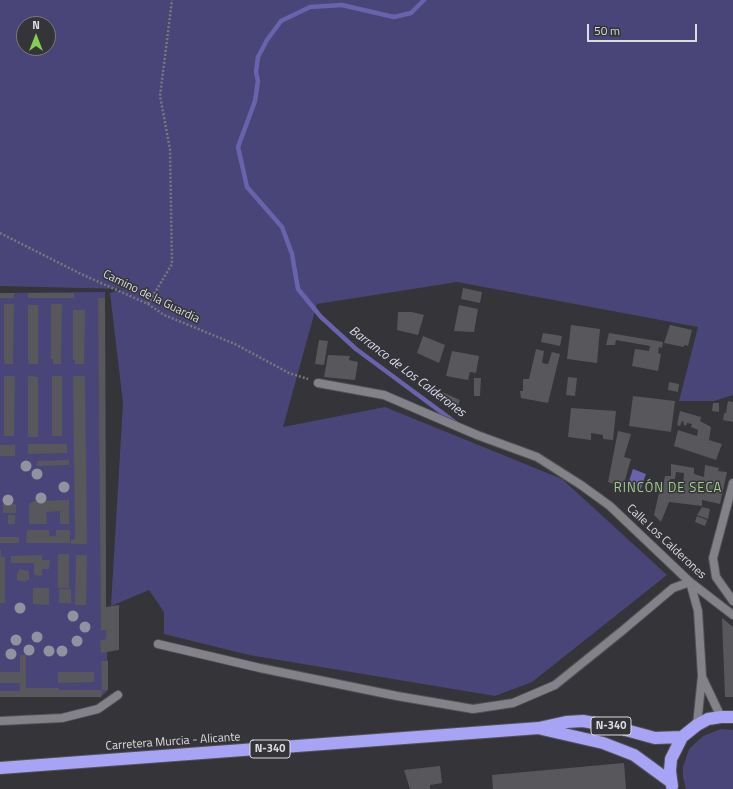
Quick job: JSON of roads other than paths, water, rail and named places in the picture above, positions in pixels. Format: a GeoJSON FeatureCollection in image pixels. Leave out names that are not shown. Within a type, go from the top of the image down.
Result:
{"type":"FeatureCollection","features":[{"type":"Feature","properties":{"kind":"highway","name":"N-340"},"geometry":{"type":"LineString","coordinates":[[672,786],[671,758],[682,737],[697,725],[708,719],[733,717]]}},
{"type":"Feature","properties":{"kind":"highway","name":"Carretera Murcia - Alicante"},"geometry":{"type":"LineString","coordinates":[[0,768],[539,728],[566,722],[583,721],[611,726],[655,738],[682,737]]}},
{"type":"Feature","properties":{"kind":"highway","name":"Carretera Murcia - Alicante"},"geometry":{"type":"LineString","coordinates":[[539,728],[603,743],[634,755],[672,786]]}},
{"type":"Feature","properties":{"kind":"street","name":"Calle Los Calderones"},"geometry":{"type":"LineString","coordinates":[[318,383],[384,395],[477,435],[537,456],[610,506],[690,582],[733,615]]}},
{"type":"Feature","properties":{"kind":"street"},"geometry":{"type":"LineString","coordinates":[[733,483],[713,558],[716,576],[733,600]]}},
{"type":"Feature","properties":{"kind":"street"},"geometry":{"type":"LineString","coordinates":[[158,644],[260,668],[397,696],[473,708],[513,703],[555,685],[673,588],[690,582],[698,611],[702,676],[697,725]]}},
{"type":"Feature","properties":{"kind":"street"},"geometry":{"type":"LineString","coordinates":[[702,676],[721,717]]}},
{"type":"Feature","properties":{"kind":"street"},"geometry":{"type":"LineString","coordinates":[[0,721],[62,718],[98,710],[118,695]]}},
{"type":"Feature","properties":{"kind":"waterway","name":"Barranco de Los Calderones"},"geometry":{"type":"LineString","coordinates":[[424,0],[411,13],[394,17],[342,5],[310,7],[281,21],[267,40],[258,57],[256,72],[258,81],[255,101],[238,147],[247,187],[282,227],[292,254],[298,289],[321,317],[356,349],[456,423]]}},
{"type":"Feature","properties":{"kind":"district","name":"RINCÓN DE SECA"},"geometry":{"type":"Point","coordinates":[668,489]}}]}
